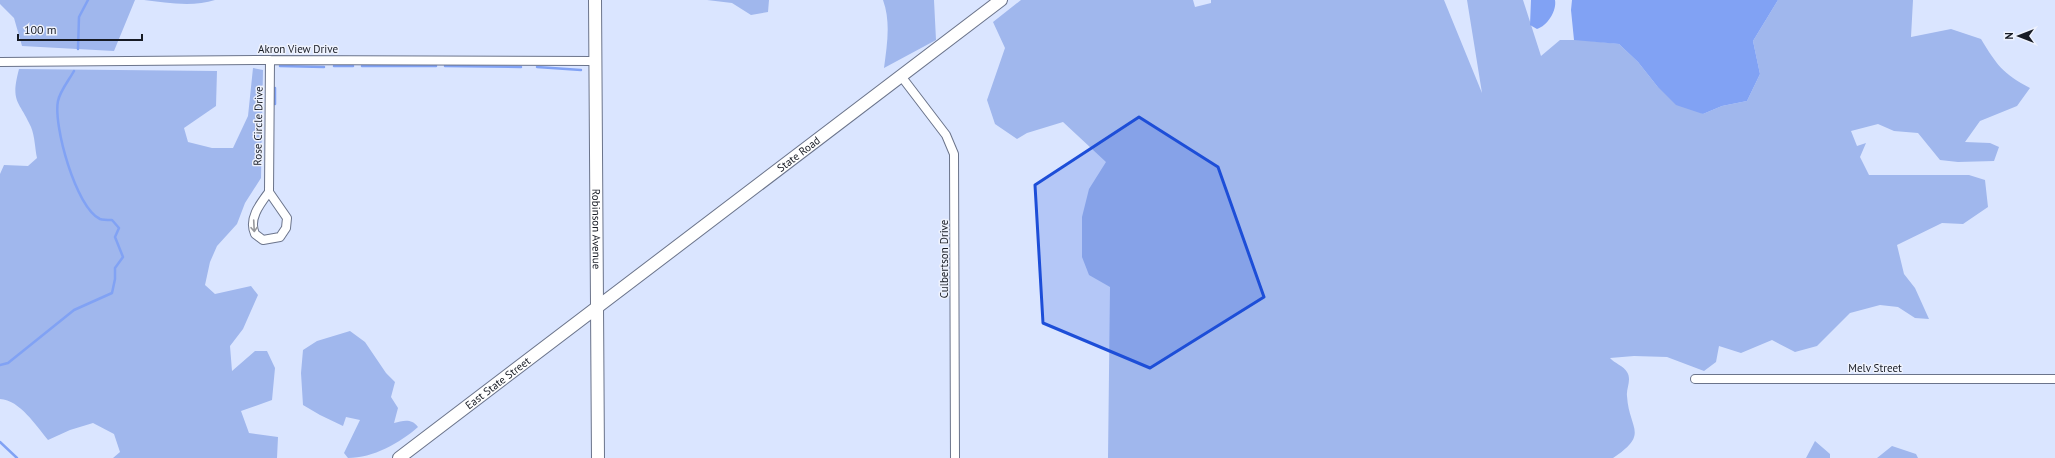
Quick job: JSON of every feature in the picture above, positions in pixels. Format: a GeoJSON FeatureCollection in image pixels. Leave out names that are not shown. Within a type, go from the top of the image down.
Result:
{"type":"FeatureCollection","features":[{"type":"Feature","properties":{"kind":"street","name":"Robinson Avenue"},"geometry":{"type":"LineString","coordinates":[[596,0],[596,307],[598,458]]}},
{"type":"Feature","properties":{"kind":"street","name":"State Road"},"geometry":{"type":"LineString","coordinates":[[596,307],[1001,0]]}},
{"type":"Feature","properties":{"kind":"street","name":"Akron View Drive"},"geometry":{"type":"LineString","coordinates":[[0,62],[270,60],[596,61]]}},
{"type":"Feature","properties":{"kind":"street","name":"Rose Circle Drive"},"geometry":{"type":"LineString","coordinates":[[269,192],[270,60]]}},
{"type":"Feature","properties":{"kind":"street","name":"Culbertson Drive"},"geometry":{"type":"LineString","coordinates":[[901,76],[946,135],[954,154],[955,458]]}},
{"type":"Feature","properties":{"kind":"street"},"geometry":{"type":"LineString","coordinates":[[269,192],[287,218],[286,225],[280,238],[263,240],[254,234],[252,223],[262,201],[269,192]]}},
{"type":"Feature","properties":{"kind":"street","name":"East State Street"},"geometry":{"type":"LineString","coordinates":[[399,458],[596,307]]}},
{"type":"Feature","properties":{"kind":"street","name":"Melv Street"},"geometry":{"type":"LineString","coordinates":[[1695,379],[2055,378]]}},
{"type":"Feature","properties":{"kind":"highlighted area"},"geometry":{"type":"Polygon","coordinates":[[[1139,117],[1218,167],[1264,297],[1150,368],[1043,323],[1035,185],[1139,117]]]}},
{"type":"Feature","properties":{"kind":"shaded area"},"geometry":{"type":"Polygon","coordinates":[[[0,0],[135,0],[114,51],[22,46],[14,18],[0,4],[0,0]]]}},
{"type":"Feature","properties":{"kind":"shaded area"},"geometry":{"type":"Polygon","coordinates":[[[144,0],[215,0],[189,4],[144,0]]]}},
{"type":"Feature","properties":{"kind":"shaded area"},"geometry":{"type":"Polygon","coordinates":[[[707,0],[769,0],[768,12],[751,15],[732,3],[707,0]]]}},
{"type":"Feature","properties":{"kind":"shaded area"},"geometry":{"type":"Polygon","coordinates":[[[883,0],[934,0],[936,40],[884,68],[888,25],[883,0]]]}},
{"type":"Feature","properties":{"kind":"shaded area"},"geometry":{"type":"Polygon","coordinates":[[[1021,0],[1193,0],[1195,7],[1211,3],[1211,0],[1444,0],[1482,93],[1467,0],[1523,0],[1541,56],[1560,40],[1583,40],[1619,44],[1638,62],[1657,86],[1703,114],[1722,106],[1747,101],[1760,74],[1753,41],[1778,0],[1913,0],[1911,37],[1951,29],[1981,39],[1991,56],[2006,73],[2030,88],[2017,106],[1980,121],[1965,142],[1990,143],[1999,147],[1994,161],[1958,162],[1940,160],[1918,133],[1894,131],[1878,124],[1851,131],[1857,146],[1866,143],[1860,157],[1869,175],[1969,175],[1985,180],[1988,207],[1963,224],[1942,223],[1897,245],[1904,274],[1915,288],[1929,319],[1915,318],[1898,307],[1880,305],[1850,313],[1817,346],[1795,352],[1772,340],[1741,353],[1719,346],[1716,362],[1704,371],[1667,357],[1634,356],[1610,358],[1624,368],[1628,375],[1628,407],[1635,430],[1631,443],[1613,458],[1108,458],[1110,287],[1089,275],[1082,257],[1082,217],[1089,189],[1106,162],[1063,122],[1027,133],[1017,139],[995,124],[987,100],[1005,48],[993,22],[1021,0]]]}},
{"type":"Feature","properties":{"kind":"shaded area"},"geometry":{"type":"Polygon","coordinates":[[[1531,0],[1555,0],[1553,13],[1550,18],[1544,25],[1537,29],[1530,25],[1531,0]]]}},
{"type":"Feature","properties":{"kind":"shaded area"},"geometry":{"type":"Polygon","coordinates":[[[1572,0],[1778,0],[1753,41],[1760,74],[1747,101],[1722,106],[1703,114],[1676,105],[1657,86],[1638,62],[1619,44],[1574,40],[1571,10],[1572,0]]]}},
{"type":"Feature","properties":{"kind":"shaded area"},"geometry":{"type":"Polygon","coordinates":[[[253,68],[263,70],[261,178],[245,203],[237,224],[217,246],[210,262],[205,285],[215,294],[251,286],[258,295],[243,329],[230,346],[232,371],[255,351],[267,351],[275,368],[272,400],[241,411],[249,433],[278,437],[277,458],[113,458],[120,452],[114,434],[93,423],[70,430],[48,440],[21,409],[7,400],[0,399],[0,174],[4,165],[28,166],[37,158],[31,127],[17,101],[15,89],[19,69],[217,71],[216,106],[184,128],[188,142],[212,148],[233,148],[248,116],[253,68]]]}},
{"type":"Feature","properties":{"kind":"shaded area"},"geometry":{"type":"Polygon","coordinates":[[[350,331],[365,342],[386,373],[395,382],[391,397],[398,408],[394,423],[410,421],[418,427],[403,439],[386,448],[367,455],[348,458],[344,453],[360,420],[346,417],[343,426],[303,405],[301,373],[303,350],[317,341],[350,331]]]}},
{"type":"Feature","properties":{"kind":"shaded area"},"geometry":{"type":"Polygon","coordinates":[[[1815,441],[1830,454],[1830,458],[1806,458],[1815,441]]]}},
{"type":"Feature","properties":{"kind":"shaded area"},"geometry":{"type":"Polygon","coordinates":[[[1892,446],[1916,454],[1918,458],[1877,458],[1892,446]]]}},
{"type":"Feature","properties":{"kind":"waterway"},"geometry":{"type":"LineString","coordinates":[[78,49],[79,17],[88,0]]}},
{"type":"Feature","properties":{"kind":"waterway"},"geometry":{"type":"LineString","coordinates":[[280,66],[324,67]]}},
{"type":"Feature","properties":{"kind":"waterway"},"geometry":{"type":"LineString","coordinates":[[334,66],[353,66]]}},
{"type":"Feature","properties":{"kind":"waterway"},"geometry":{"type":"LineString","coordinates":[[362,66],[436,66]]}},
{"type":"Feature","properties":{"kind":"waterway"},"geometry":{"type":"LineString","coordinates":[[445,66],[521,67]]}},
{"type":"Feature","properties":{"kind":"waterway"},"geometry":{"type":"LineString","coordinates":[[537,67],[581,70]]}},
{"type":"Feature","properties":{"kind":"waterway"},"geometry":{"type":"LineString","coordinates":[[0,365],[8,363],[74,310],[112,293],[115,279],[115,268],[123,257],[115,237],[119,228],[112,220],[100,219],[91,212],[75,183],[68,165],[57,113],[59,97],[74,71]]}},
{"type":"Feature","properties":{"kind":"waterway"},"geometry":{"type":"LineString","coordinates":[[275,88],[275,104]]}},
{"type":"Feature","properties":{"kind":"waterway"},"geometry":{"type":"LineString","coordinates":[[0,442],[17,458]]}}]}
